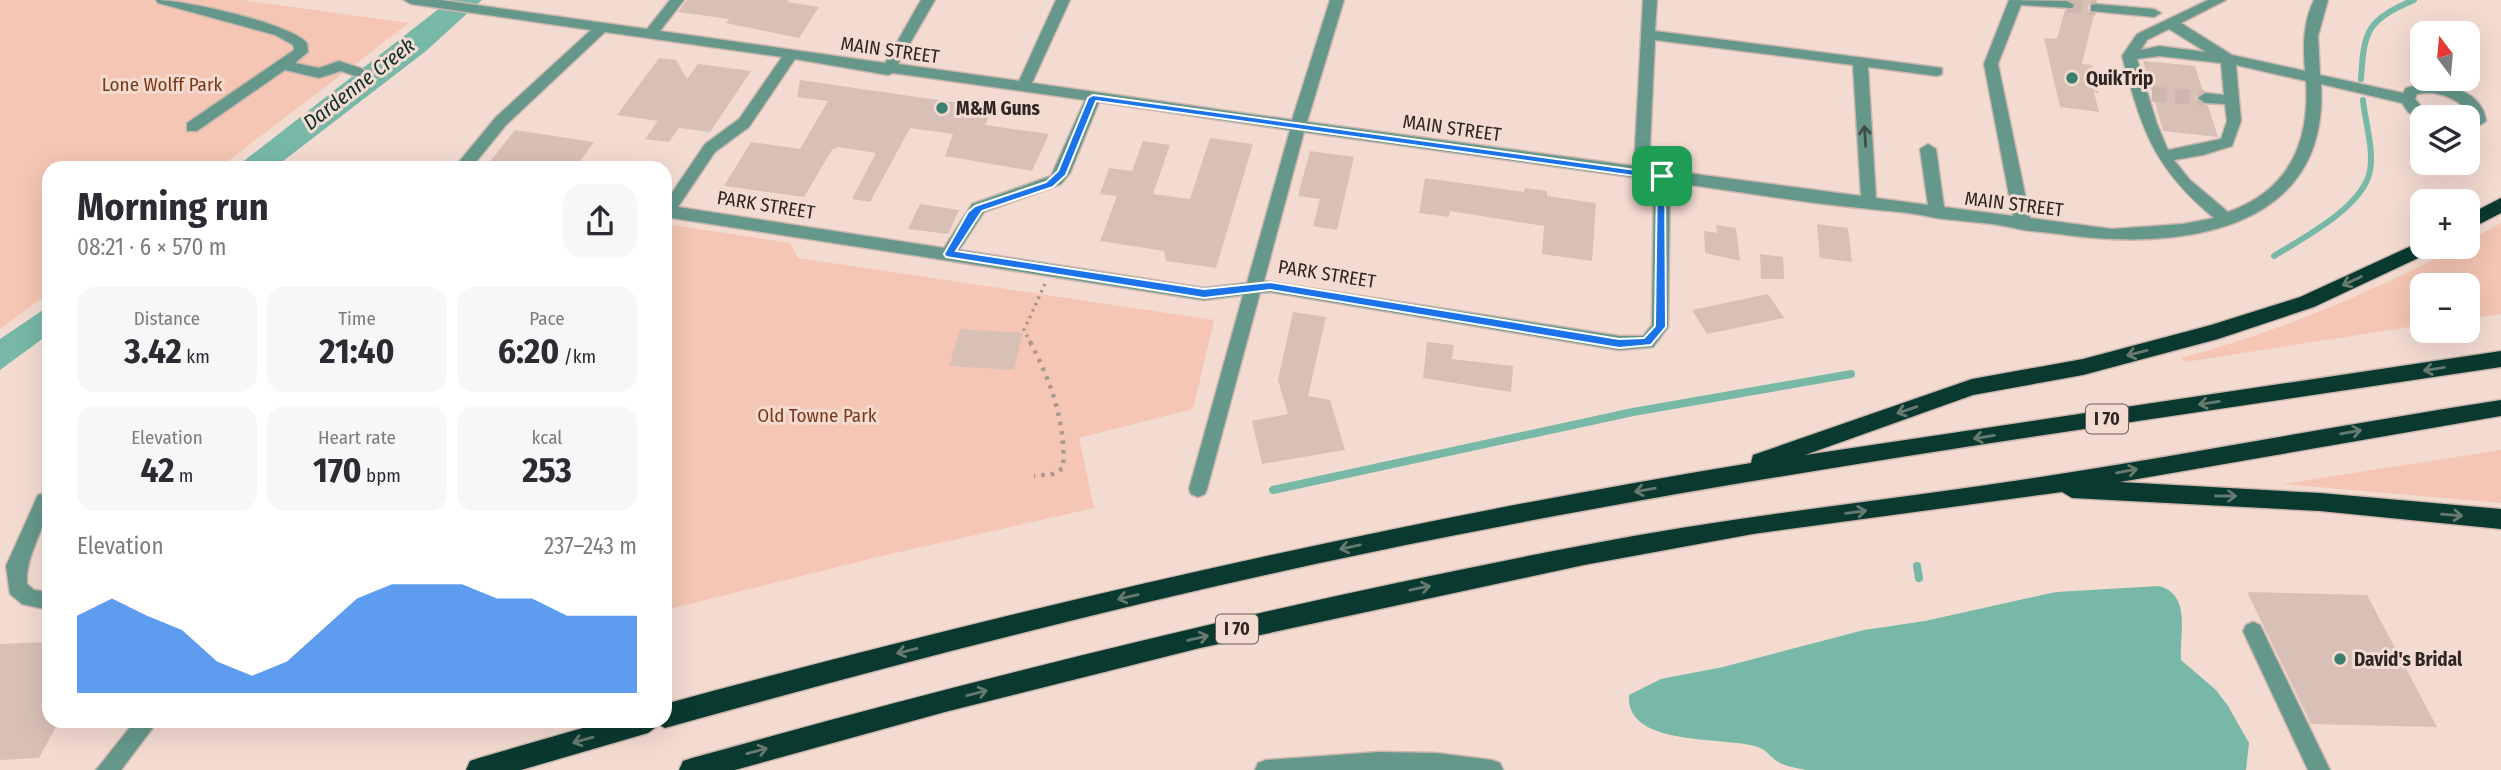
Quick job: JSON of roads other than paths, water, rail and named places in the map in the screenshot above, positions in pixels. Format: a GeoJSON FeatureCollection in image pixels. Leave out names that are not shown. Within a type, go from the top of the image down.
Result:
{"type":"FeatureCollection","features":[{"type":"Feature","properties":{"kind":"highway"},"geometry":{"type":"LineString","coordinates":[[2480,216],[2501,205]]}},
{"type":"Feature","properties":{"kind":"highway"},"geometry":{"type":"LineString","coordinates":[[1713,478],[1972,387],[2083,366],[2223,330],[2307,302],[2410,254]]}},
{"type":"Feature","properties":{"kind":"highway","name":"I 70"},"geometry":{"type":"LineString","coordinates":[[672,714],[829,671],[1182,584],[1450,526],[1713,478],[2501,359]]}},
{"type":"Feature","properties":{"kind":"highway","name":"I 70"},"geometry":{"type":"LineString","coordinates":[[692,770],[1042,676],[1427,587],[1720,530],[2035,487],[2501,408]]}},
{"type":"Feature","properties":{"kind":"highway"},"geometry":{"type":"LineString","coordinates":[[2035,487],[2257,497],[2501,519]]}},
{"type":"Feature","properties":{"kind":"highway"},"geometry":{"type":"LineString","coordinates":[[478,770],[624,728]]}},
{"type":"Feature","properties":{"kind":"street"},"geometry":{"type":"LineString","coordinates":[[163,0],[280,32],[300,43],[301,52],[192,127]]}},
{"type":"Feature","properties":{"kind":"street","name":"MAIN STREET"},"geometry":{"type":"LineString","coordinates":[[411,0],[1093,98],[1937,214],[2023,225],[2142,234],[2197,228],[2227,220],[2268,199],[2298,171],[2312,139],[2312,30],[2321,0]]}},
{"type":"Feature","properties":{"kind":"street"},"geometry":{"type":"LineString","coordinates":[[650,35],[677,0]]}},
{"type":"Feature","properties":{"kind":"street"},"geometry":{"type":"LineString","coordinates":[[888,69],[928,0]]}},
{"type":"Feature","properties":{"kind":"street"},"geometry":{"type":"LineString","coordinates":[[1023,88],[1063,0]]}},
{"type":"Feature","properties":{"kind":"street"},"geometry":{"type":"LineString","coordinates":[[1198,489],[1298,126],[1337,0]]}},
{"type":"Feature","properties":{"kind":"street"},"geometry":{"type":"LineString","coordinates":[[1641,173],[1650,0]]}},
{"type":"Feature","properties":{"kind":"street"},"geometry":{"type":"LineString","coordinates":[[2023,225],[1991,64],[2016,0],[2067,5]]}},
{"type":"Feature","properties":{"kind":"street"},"geometry":{"type":"LineString","coordinates":[[2139,0],[2154,13],[2228,59]]}},
{"type":"Feature","properties":{"kind":"street"},"geometry":{"type":"LineString","coordinates":[[2129,56],[2141,37],[2219,0]]}},
{"type":"Feature","properties":{"kind":"street"},"geometry":{"type":"LineString","coordinates":[[2096,8],[2154,13]]}},
{"type":"Feature","properties":{"kind":"street"},"geometry":{"type":"LineString","coordinates":[[468,161],[501,121],[601,28]]}},
{"type":"Feature","properties":{"kind":"street"},"geometry":{"type":"LineString","coordinates":[[1648,35],[1937,71]]}},
{"type":"Feature","properties":{"kind":"street"},"geometry":{"type":"LineString","coordinates":[[2129,56],[2159,51],[2228,59],[2408,99]]}},
{"type":"Feature","properties":{"kind":"street"},"geometry":{"type":"LineString","coordinates":[[672,202],[710,148],[744,123],[791,55]]}},
{"type":"Feature","properties":{"kind":"street"},"geometry":{"type":"LineString","coordinates":[[2129,56],[2146,93],[2149,129],[2164,156],[2185,184],[2227,220]]}},
{"type":"Feature","properties":{"kind":"street"},"geometry":{"type":"LineString","coordinates":[[2164,156],[2203,150],[2227,142],[2234,121],[2228,59]]}},
{"type":"Feature","properties":{"kind":"street"},"geometry":{"type":"LineString","coordinates":[[1860,61],[1869,204]]}},
{"type":"Feature","properties":{"kind":"street"},"geometry":{"type":"LineString","coordinates":[[282,64],[312,73],[332,72],[339,66],[358,72]]}},
{"type":"Feature","properties":{"kind":"street"},"geometry":{"type":"LineString","coordinates":[[2411,105],[2408,99],[2411,92],[2422,88],[2455,93],[2470,105]]}},
{"type":"Feature","properties":{"kind":"street"},"geometry":{"type":"LineString","coordinates":[[949,254],[978,208],[1049,185],[1062,173],[1093,98]]}},
{"type":"Feature","properties":{"kind":"street"},"geometry":{"type":"LineString","coordinates":[[2205,98],[2232,100]]}},
{"type":"Feature","properties":{"kind":"street"},"geometry":{"type":"LineString","coordinates":[[1928,149],[1937,214]]}},
{"type":"Feature","properties":{"kind":"street","name":"PARK STREET"},"geometry":{"type":"LineString","coordinates":[[672,212],[1204,293],[1270,286],[1619,344],[1647,342],[1660,327],[1662,176]]}},
{"type":"Feature","properties":{"kind":"street"},"geometry":{"type":"LineString","coordinates":[[42,508],[16,566],[17,588],[29,598],[42,600]]}},
{"type":"Feature","properties":{"kind":"street"},"geometry":{"type":"LineString","coordinates":[[2253,631],[2319,770]]}},
{"type":"Feature","properties":{"kind":"street"},"geometry":{"type":"LineString","coordinates":[[108,769],[142,728]]}},
{"type":"Feature","properties":{"kind":"street"},"geometry":{"type":"LineString","coordinates":[[1266,770],[1332,762],[1399,761],[1492,770]]}},
{"type":"Feature","properties":{"kind":"water","name":"Dardenne Creek"},"geometry":{"type":"Polygon","coordinates":[[[450,0],[482,0],[426,51],[283,161],[244,161],[450,0]]]}},
{"type":"Feature","properties":{"kind":"water"},"geometry":{"type":"Polygon","coordinates":[[[42,311],[42,339],[0,370],[0,339],[42,311]]]}},
{"type":"Feature","properties":{"kind":"water"},"geometry":{"type":"Polygon","coordinates":[[[2159,586],[2176,598],[2180,607],[2181,660],[2216,690],[2249,743],[2246,770],[1806,770],[1780,763],[1758,747],[1659,732],[1643,724],[1632,712],[1629,695],[1661,679],[1723,667],[1864,630],[1925,621],[2056,592],[2159,586]]]}},
{"type":"Feature","properties":{"kind":"waterway"},"geometry":{"type":"LineString","coordinates":[[2361,79],[2364,49],[2371,29],[2386,14],[2414,0]]}},
{"type":"Feature","properties":{"kind":"waterway"},"geometry":{"type":"LineString","coordinates":[[2274,256],[2344,209],[2365,184],[2370,171],[2371,154],[2363,100]]}},
{"type":"Feature","properties":{"kind":"waterway"},"geometry":{"type":"LineString","coordinates":[[1273,490],[1633,412],[1851,374]]}},
{"type":"Feature","properties":{"kind":"waterway"},"geometry":{"type":"LineString","coordinates":[[1917,566],[1919,578]]}},
{"type":"Feature","properties":{"kind":"tunnel"},"geometry":{"type":"LineString","coordinates":[[2067,5],[2096,8]]}},
{"type":"Feature","properties":{"kind":"tunnel"},"geometry":{"type":"LineString","coordinates":[[2152,94],[2205,98]]}},
{"type":"Feature","properties":{"kind":"place","name":"QuikTrip"},"geometry":{"type":"Point","coordinates":[2072,78]}},
{"type":"Feature","properties":{"kind":"place","name":"M&M Guns"},"geometry":{"type":"Point","coordinates":[942,108]}},
{"type":"Feature","properties":{"kind":"place","name":"David's Bridal"},"geometry":{"type":"Point","coordinates":[2340,659]}},
{"type":"Feature","properties":{"kind":"park label","name":"Lone Wolff Park"},"geometry":{"type":"Point","coordinates":[162,84]}},
{"type":"Feature","properties":{"kind":"park label","name":"Old Towne Park"},"geometry":{"type":"Point","coordinates":[817,415]}}]}
